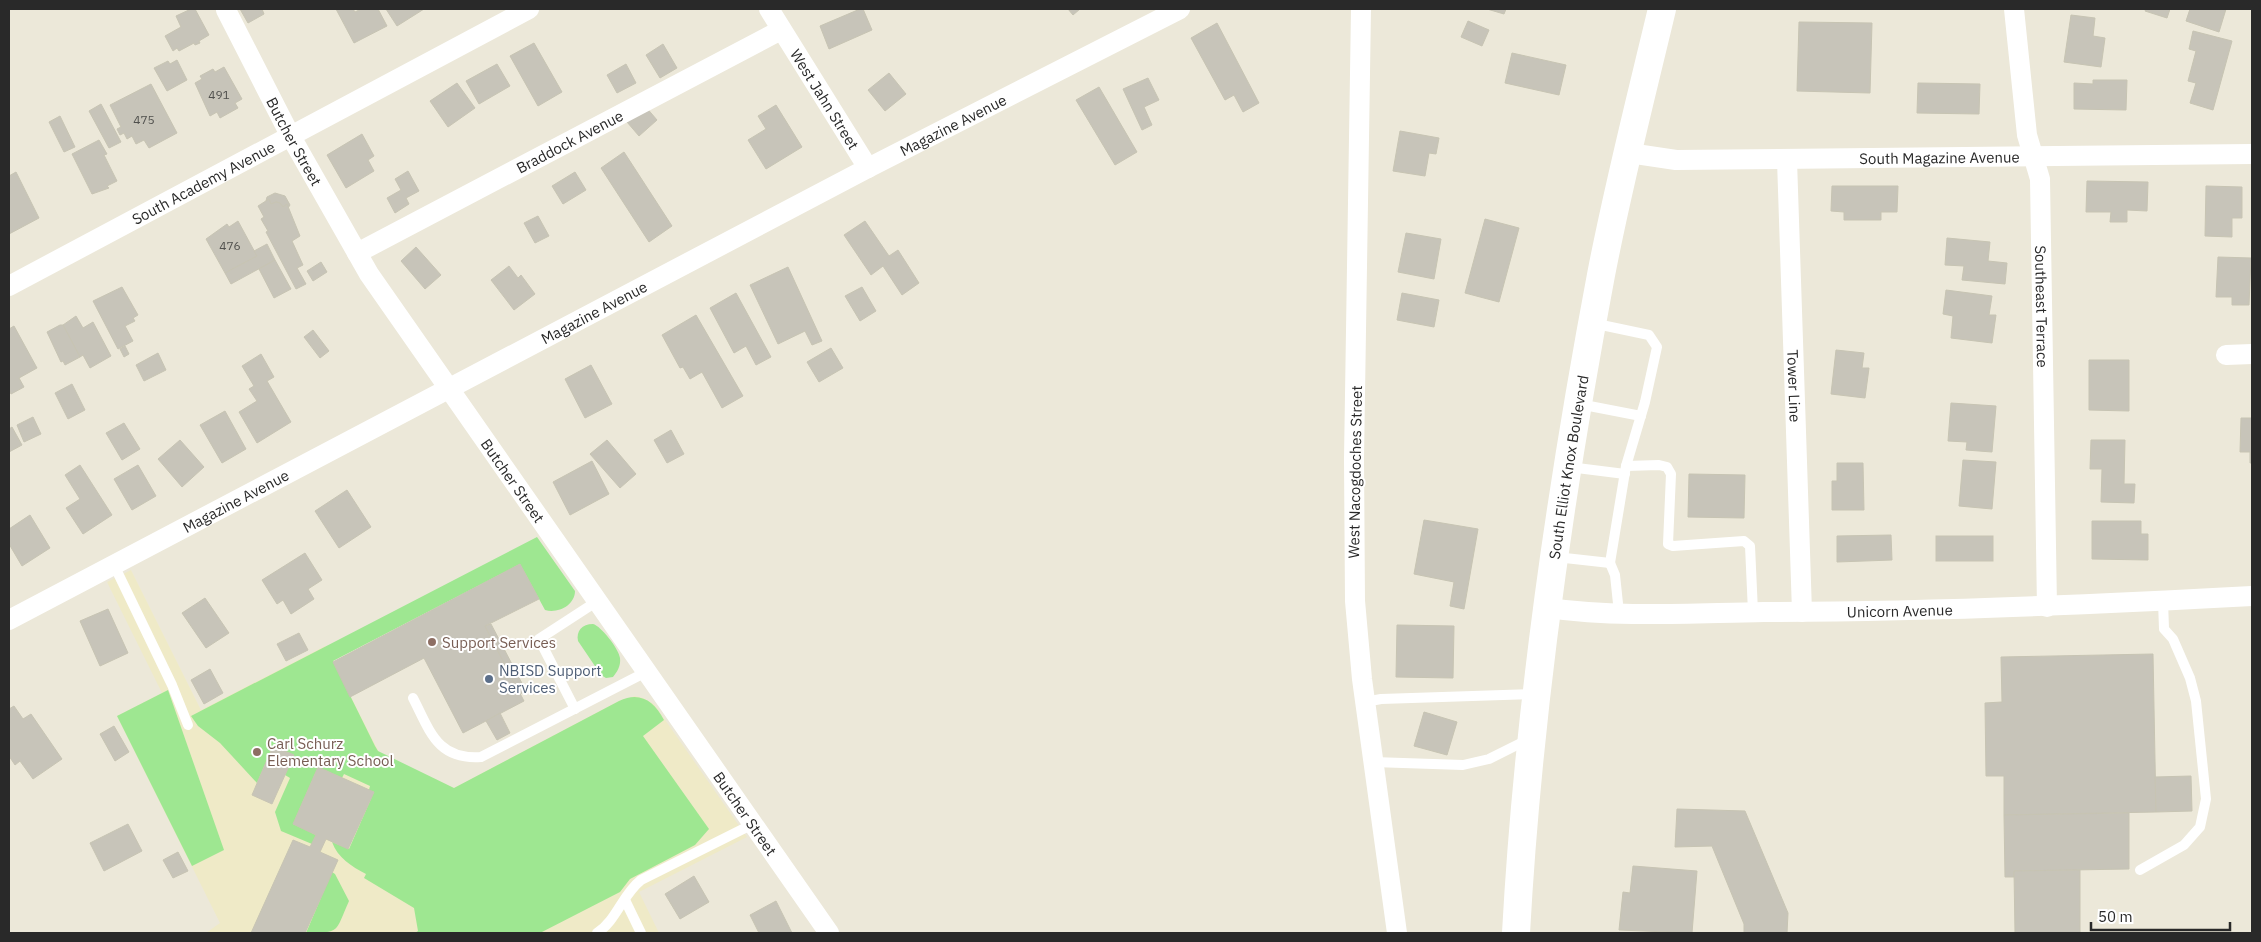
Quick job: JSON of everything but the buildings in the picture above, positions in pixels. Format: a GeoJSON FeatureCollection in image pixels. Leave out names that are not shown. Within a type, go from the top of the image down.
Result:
{"type":"FeatureCollection","features":[{"type":"Feature","properties":{"kind":"main road","name":"South Elliot Knox Boulevard"},"geometry":{"type":"LineString","coordinates":[[1516,933],[1532,737],[1568,467],[1602,272],[1662,9]]}},
{"type":"Feature","properties":{"kind":"street","name":"South Academy Avenue"},"geometry":{"type":"LineString","coordinates":[[9,286],[529,9]]}},
{"type":"Feature","properties":{"kind":"street","name":"West Jahn Street"},"geometry":{"type":"LineString","coordinates":[[769,9],[868,168]]}},
{"type":"Feature","properties":{"kind":"street","name":"Magazine Avenue"},"geometry":{"type":"LineString","coordinates":[[9,620],[868,168],[1180,9]]}},
{"type":"Feature","properties":{"kind":"street","name":"West Nacogdoches Street"},"geometry":{"type":"LineString","coordinates":[[1361,9],[1353,553],[1356,630],[1397,933]]}},
{"type":"Feature","properties":{"kind":"street","name":"Southeast Terrace"},"geometry":{"type":"LineString","coordinates":[[2014,9],[2027,134],[2040,178],[2047,608]]}},
{"type":"Feature","properties":{"kind":"street","name":"Butcher Street"},"geometry":{"type":"LineString","coordinates":[[226,10],[290,135],[357,254],[448,389],[599,600],[829,933]]}},
{"type":"Feature","properties":{"kind":"street","name":"Braddock Avenue"},"geometry":{"type":"LineString","coordinates":[[357,254],[781,30]]}},
{"type":"Feature","properties":{"kind":"street","name":"South Magazine Avenue"},"geometry":{"type":"LineString","coordinates":[[1629,153],[1667,160],[2034,158],[2252,154]]}},
{"type":"Feature","properties":{"kind":"street","name":"Tower Line"},"geometry":{"type":"LineString","coordinates":[[1788,160],[1802,612]]}},
{"type":"Feature","properties":{"kind":"street"},"geometry":{"type":"LineString","coordinates":[[2226,355],[2252,354]]}},
{"type":"Feature","properties":{"kind":"street","name":"Unicorn Avenue"},"geometry":{"type":"LineString","coordinates":[[1548,608],[1588,613],[2047,608],[2252,596]]}},
{"type":"Feature","properties":{"kind":"lane"},"geometry":{"type":"LineString","coordinates":[[1592,323],[1649,335],[1657,347],[1626,470],[1610,563],[1615,575],[1619,613]]}},
{"type":"Feature","properties":{"kind":"lane"},"geometry":{"type":"LineString","coordinates":[[1578,404],[1641,416]]}},
{"type":"Feature","properties":{"kind":"lane"},"geometry":{"type":"LineString","coordinates":[[1568,467],[1626,470],[1659,465],[1667,467],[1671,474],[1668,544],[1673,546],[1748,542],[1750,546],[1753,612]]}},
{"type":"Feature","properties":{"kind":"lane"},"geometry":{"type":"LineString","coordinates":[[1555,556],[1610,563]]}},
{"type":"Feature","properties":{"kind":"lane"},"geometry":{"type":"LineString","coordinates":[[114,566],[172,685],[188,725]]}},
{"type":"Feature","properties":{"kind":"lane"},"geometry":{"type":"LineString","coordinates":[[575,709],[539,639],[599,600]]}},
{"type":"Feature","properties":{"kind":"lane"},"geometry":{"type":"LineString","coordinates":[[2140,870],[2184,845],[2200,827],[2206,799],[2196,701],[2190,678],[2173,640],[2164,629],[2163,601]]}},
{"type":"Feature","properties":{"kind":"lane"},"geometry":{"type":"LineString","coordinates":[[413,698],[442,748],[474,757],[488,755],[648,671]]}},
{"type":"Feature","properties":{"kind":"lane"},"geometry":{"type":"LineString","coordinates":[[1365,702],[1381,699],[1537,694]]}},
{"type":"Feature","properties":{"kind":"lane"},"geometry":{"type":"LineString","coordinates":[[1373,762],[1463,765],[1489,759],[1532,737]]}},
{"type":"Feature","properties":{"kind":"lane"},"geometry":{"type":"LineString","coordinates":[[597,933],[610,922],[632,888],[641,880],[753,824]]}},
{"type":"Feature","properties":{"kind":"lane"},"geometry":{"type":"LineString","coordinates":[[624,900],[641,933]]}},
{"type":"Feature","properties":{"kind":"shaded area","name":"Carl Schurz Elementary School"},"geometry":{"type":"Polygon","coordinates":[[[131,570],[201,710],[325,646],[380,754],[454,788],[619,701],[635,696],[654,704],[747,837],[639,892],[659,933],[206,933],[220,923],[117,716],[162,693],[107,582],[131,570]]]}},
{"type":"Feature","properties":{"kind":"green space"},"geometry":{"type":"Polygon","coordinates":[[[537,537],[575,591],[572,600],[565,607],[555,611],[545,610],[520,564],[333,661],[375,746],[378,751],[454,788],[619,701],[633,697],[640,698],[651,703],[664,720],[643,736],[709,829],[695,845],[630,879],[620,892],[540,933],[415,933],[418,931],[414,908],[364,878],[366,874],[346,861],[338,853],[332,842],[349,849],[374,792],[369,790],[370,786],[344,774],[342,778],[318,767],[293,824],[316,835],[312,844],[281,831],[275,812],[290,778],[285,775],[294,755],[273,746],[257,783],[220,743],[198,726],[191,716],[537,537]]]}},
{"type":"Feature","properties":{"kind":"green space"},"geometry":{"type":"Polygon","coordinates":[[[593,624],[605,633],[619,654],[619,666],[613,677],[606,678],[601,675],[578,641],[579,631],[586,625],[593,624]]]}},
{"type":"Feature","properties":{"kind":"green space"},"geometry":{"type":"Polygon","coordinates":[[[168,690],[224,850],[192,866],[117,716],[168,690]]]}},
{"type":"Feature","properties":{"kind":"green space"},"geometry":{"type":"Polygon","coordinates":[[[332,872],[335,874],[349,901],[335,929],[326,932],[306,933],[332,872]]]}},
{"type":"Feature","properties":{"kind":"place","name":"Support Services"},"geometry":{"type":"Point","coordinates":[432,642]}},
{"type":"Feature","properties":{"kind":"place","name":"NBISD Support Services"},"geometry":{"type":"Point","coordinates":[489,679]}},
{"type":"Feature","properties":{"kind":"place","name":"Carl Schurz Elementary School"},"geometry":{"type":"Point","coordinates":[257,752]}}]}
